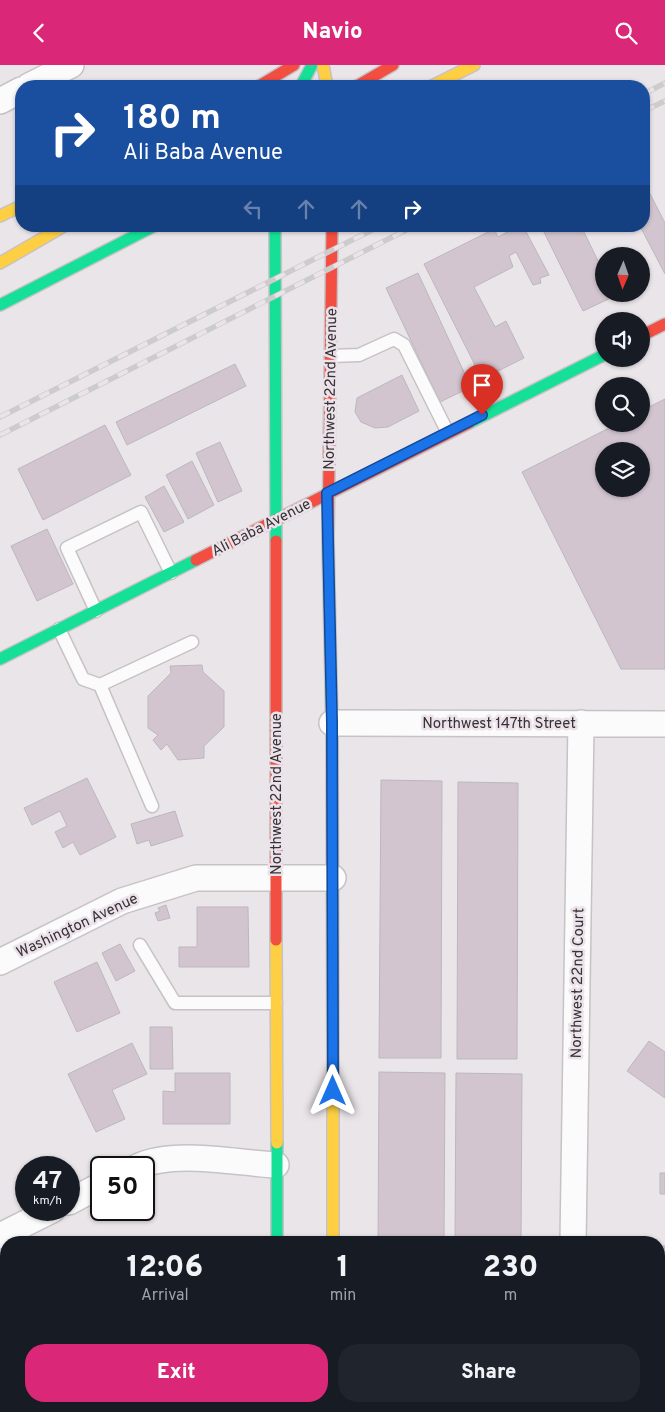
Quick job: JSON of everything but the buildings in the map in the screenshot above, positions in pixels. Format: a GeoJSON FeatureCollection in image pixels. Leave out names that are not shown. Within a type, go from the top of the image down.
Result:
{"type":"FeatureCollection","features":[{"type":"Feature","properties":{"kind":"main road"},"geometry":{"type":"LineString","coordinates":[[272,65],[272,80]]}},
{"type":"Feature","properties":{"kind":"main road"},"geometry":{"type":"LineString","coordinates":[[276,80],[294,65]]}},
{"type":"Feature","properties":{"kind":"main road"},"geometry":{"type":"LineString","coordinates":[[305,80],[312,65]]}},
{"type":"Feature","properties":{"kind":"main road"},"geometry":{"type":"LineString","coordinates":[[323,65],[326,80]]}},
{"type":"Feature","properties":{"kind":"main road"},"geometry":{"type":"LineString","coordinates":[[367,80],[393,65]]}},
{"type":"Feature","properties":{"kind":"main road"},"geometry":{"type":"LineString","coordinates":[[444,80],[474,65]]}},
{"type":"Feature","properties":{"kind":"main road"},"geometry":{"type":"LineString","coordinates":[[0,216],[15,209]]}},
{"type":"Feature","properties":{"kind":"main road"},"geometry":{"type":"LineString","coordinates":[[0,263],[54,232]]}},
{"type":"Feature","properties":{"kind":"main road"},"geometry":{"type":"LineString","coordinates":[[0,305],[142,232]]}},
{"type":"Feature","properties":{"kind":"main road","name":"Northwest 22nd Avenue"},"geometry":{"type":"LineString","coordinates":[[275,232],[277,1236]]}},
{"type":"Feature","properties":{"kind":"main road","name":"Northwest 22nd Avenue"},"geometry":{"type":"LineString","coordinates":[[332,232],[327,493],[332,723],[333,1236]]}},
{"type":"Feature","properties":{"kind":"main road"},"geometry":{"type":"LineString","coordinates":[[650,332],[665,324]]}},
{"type":"Feature","properties":{"kind":"main road","name":"Ali Baba Avenue"},"geometry":{"type":"LineString","coordinates":[[0,659],[595,360]]}},
{"type":"Feature","properties":{"kind":"street"},"geometry":{"type":"LineString","coordinates":[[41,80],[71,65]]}},
{"type":"Feature","properties":{"kind":"street"},"geometry":{"type":"LineString","coordinates":[[0,101],[15,93]]}},
{"type":"Feature","properties":{"kind":"street","name":"Northwest 147th Street"},"geometry":{"type":"LineString","coordinates":[[332,723],[665,724]]}},
{"type":"Feature","properties":{"kind":"street","name":"Northwest 22nd Court"},"geometry":{"type":"LineString","coordinates":[[573,1236],[581,723]]}},
{"type":"Feature","properties":{"kind":"street","name":"Washington Avenue"},"geometry":{"type":"LineString","coordinates":[[0,962],[122,901],[196,878],[333,878]]}},
{"type":"Feature","properties":{"kind":"street"},"geometry":{"type":"LineString","coordinates":[[155,1160],[170,1157],[276,1165]]}},
{"type":"Feature","properties":{"kind":"street"},"geometry":{"type":"LineString","coordinates":[[0,1236],[30,1221]]}},
{"type":"Feature","properties":{"kind":"lane"},"geometry":{"type":"LineString","coordinates":[[331,356],[359,355],[394,339],[404,345],[448,433]]}},
{"type":"Feature","properties":{"kind":"lane"},"geometry":{"type":"LineString","coordinates":[[96,611],[67,548],[141,512],[171,573]]}},
{"type":"Feature","properties":{"kind":"lane"},"geometry":{"type":"LineString","coordinates":[[59,629],[84,679],[100,685],[192,642]]}},
{"type":"Feature","properties":{"kind":"lane"},"geometry":{"type":"LineString","coordinates":[[100,685],[152,807]]}},
{"type":"Feature","properties":{"kind":"lane"},"geometry":{"type":"LineString","coordinates":[[140,945],[174,1003],[276,1003]]}},
{"type":"Feature","properties":{"kind":"railway"},"geometry":{"type":"LineString","coordinates":[[650,91],[665,83]]}},
{"type":"Feature","properties":{"kind":"railway"},"geometry":{"type":"LineString","coordinates":[[650,108],[665,101]]}},
{"type":"Feature","properties":{"kind":"railway"},"geometry":{"type":"LineString","coordinates":[[0,417],[368,232]]}},
{"type":"Feature","properties":{"kind":"railway"},"geometry":{"type":"LineString","coordinates":[[0,435],[402,232]]}},
{"type":"Feature","properties":{"kind":"traffic: fast"},"geometry":{"type":"LineString","coordinates":[[304,80],[312,65]]}},
{"type":"Feature","properties":{"kind":"traffic: fast"},"geometry":{"type":"LineString","coordinates":[[0,305],[142,232]]}},
{"type":"Feature","properties":{"kind":"traffic: fast"},"geometry":{"type":"LineString","coordinates":[[275,232],[276,541]]}},
{"type":"Feature","properties":{"kind":"traffic: fast"},"geometry":{"type":"LineString","coordinates":[[469,423],[595,360]]}},
{"type":"Feature","properties":{"kind":"traffic: fast"},"geometry":{"type":"LineString","coordinates":[[328,542],[332,731]]}},
{"type":"Feature","properties":{"kind":"traffic: fast"},"geometry":{"type":"LineString","coordinates":[[0,659],[196,560]]}},
{"type":"Feature","properties":{"kind":"traffic: fast"},"geometry":{"type":"LineString","coordinates":[[277,1143],[277,1236]]}},
{"type":"Feature","properties":{"kind":"traffic: slow"},"geometry":{"type":"LineString","coordinates":[[323,65],[326,80]]}},
{"type":"Feature","properties":{"kind":"traffic: slow"},"geometry":{"type":"LineString","coordinates":[[444,80],[474,65]]}},
{"type":"Feature","properties":{"kind":"traffic: slow"},"geometry":{"type":"LineString","coordinates":[[0,216],[15,209]]}},
{"type":"Feature","properties":{"kind":"traffic: slow"},"geometry":{"type":"LineString","coordinates":[[0,263],[54,232]]}},
{"type":"Feature","properties":{"kind":"traffic: slow"},"geometry":{"type":"LineString","coordinates":[[276,940],[277,1143]]}},
{"type":"Feature","properties":{"kind":"traffic: slow"},"geometry":{"type":"LineString","coordinates":[[333,1089],[333,1236]]}},
{"type":"Feature","properties":{"kind":"traffic: jam"},"geometry":{"type":"LineString","coordinates":[[269,80],[294,65]]}},
{"type":"Feature","properties":{"kind":"traffic: jam"},"geometry":{"type":"LineString","coordinates":[[367,80],[393,65]]}},
{"type":"Feature","properties":{"kind":"traffic: jam"},"geometry":{"type":"LineString","coordinates":[[328,542],[332,232]]}},
{"type":"Feature","properties":{"kind":"traffic: jam"},"geometry":{"type":"LineString","coordinates":[[650,332],[665,324]]}},
{"type":"Feature","properties":{"kind":"traffic: jam"},"geometry":{"type":"LineString","coordinates":[[196,560],[469,423]]}},
{"type":"Feature","properties":{"kind":"traffic: jam"},"geometry":{"type":"LineString","coordinates":[[276,541],[276,940]]}},
{"type":"Feature","properties":{"kind":"traffic: jam"},"geometry":{"type":"LineString","coordinates":[[332,731],[333,1089]]}},
{"type":"Feature","properties":{"kind":"route"},"geometry":{"type":"LineString","coordinates":[[333,1091],[332,723],[327,493],[482,415]]}}]}
